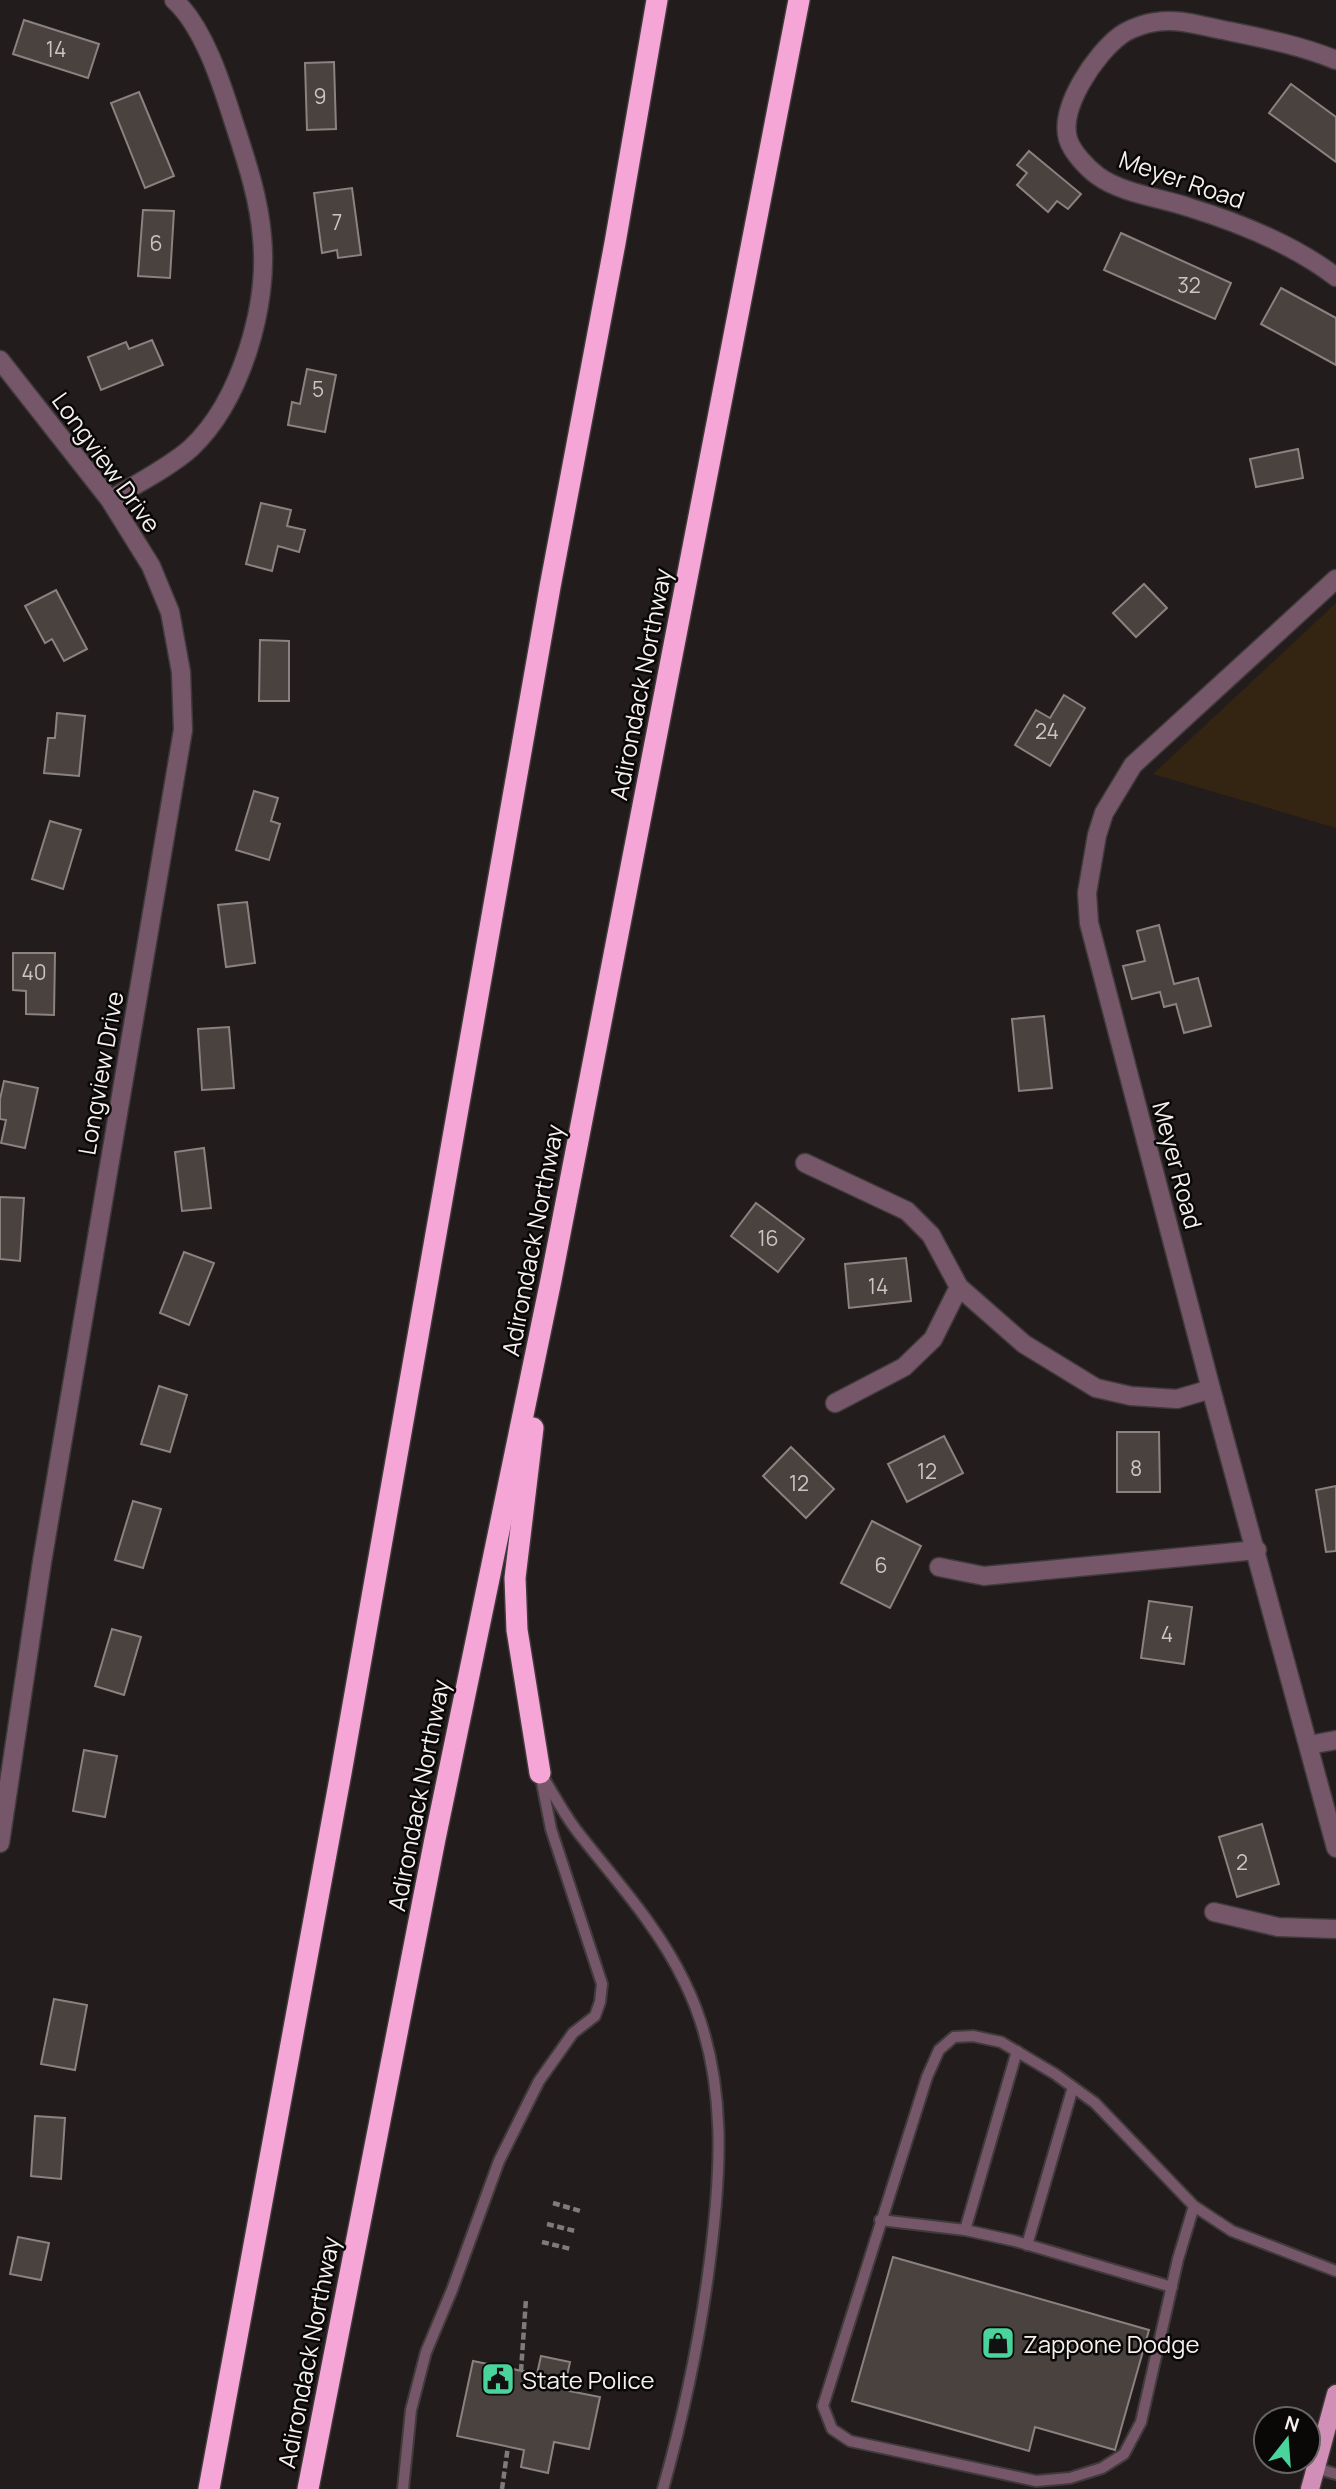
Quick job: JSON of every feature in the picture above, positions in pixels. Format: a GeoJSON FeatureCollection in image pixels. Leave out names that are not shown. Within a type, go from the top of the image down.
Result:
{"type":"FeatureCollection","features":[{"type":"Feature","properties":{"kind":"highway"},"geometry":{"type":"LineString","coordinates":[[209,2489],[338,1787],[657,0]]}},
{"type":"Feature","properties":{"kind":"highway","name":"Adirondack Northway"},"geometry":{"type":"LineString","coordinates":[[308,2489],[435,1839],[551,1280],[799,0]]}},
{"type":"Feature","properties":{"kind":"highway"},"geometry":{"type":"LineString","coordinates":[[540,1773],[517,1630],[515,1578],[551,1280]]}},
{"type":"Feature","properties":{"kind":"main road"},"geometry":{"type":"LineString","coordinates":[[1322,2446],[1336,2395]]}},
{"type":"Feature","properties":{"kind":"street"},"geometry":{"type":"LineString","coordinates":[[110,500],[188,450],[206,432],[234,385],[250,342],[262,282],[262,238],[256,197],[237,133],[219,76],[187,12],[174,0]]}},
{"type":"Feature","properties":{"kind":"street","name":"Meyer Road"},"geometry":{"type":"LineString","coordinates":[[1336,60],[1303,47],[1175,20],[1153,22],[1122,34],[1098,58],[1078,86],[1067,122],[1069,140],[1081,159],[1100,177],[1128,189],[1247,227],[1289,247],[1336,277]]}},
{"type":"Feature","properties":{"kind":"street","name":"Longview Drive"},"geometry":{"type":"LineString","coordinates":[[0,360],[110,500],[151,566],[170,611],[181,672],[184,730],[42,1562],[0,1843]]}},
{"type":"Feature","properties":{"kind":"street","name":"Meyer Road"},"geometry":{"type":"LineString","coordinates":[[1336,579],[1133,765],[1104,813],[1097,835],[1087,893],[1089,923],[1211,1389],[1336,1848]]}},
{"type":"Feature","properties":{"kind":"street"},"geometry":{"type":"LineString","coordinates":[[805,1163],[907,1211],[931,1235],[959,1287],[1024,1344],[1096,1388],[1131,1396],[1177,1399],[1211,1389]]}},
{"type":"Feature","properties":{"kind":"street"},"geometry":{"type":"LineString","coordinates":[[835,1403],[904,1367],[933,1339],[959,1287]]}},
{"type":"Feature","properties":{"kind":"street"},"geometry":{"type":"LineString","coordinates":[[939,1567],[984,1577],[1257,1550]]}},
{"type":"Feature","properties":{"kind":"street"},"geometry":{"type":"LineString","coordinates":[[1309,1745],[1336,1740]]}},
{"type":"Feature","properties":{"kind":"street"},"geometry":{"type":"LineString","coordinates":[[1214,1912],[1279,1927],[1336,1929]]}},
{"type":"Feature","properties":{"kind":"lane"},"geometry":{"type":"LineString","coordinates":[[403,2489],[411,2410],[426,2352],[452,2290],[499,2161],[539,2081],[573,2033],[594,2016],[600,2002],[602,1984],[551,1829],[540,1773]]}},
{"type":"Feature","properties":{"kind":"lane"},"geometry":{"type":"LineString","coordinates":[[540,1773],[575,1828],[655,1929],[685,1982],[706,2036],[715,2092],[720,2150],[717,2212],[697,2349],[663,2489]]}},
{"type":"Feature","properties":{"kind":"lane"},"geometry":{"type":"LineString","coordinates":[[1194,2206],[1141,2422],[1124,2454],[1102,2468],[1070,2478],[1036,2481],[850,2441],[832,2429],[823,2406],[880,2220],[926,2077],[939,2050],[954,2037],[973,2036],[1001,2042],[1017,2051],[1095,2103],[1194,2206],[1232,2231],[1336,2271]]}},
{"type":"Feature","properties":{"kind":"lane"},"geometry":{"type":"LineString","coordinates":[[965,2230],[1017,2051]]}},
{"type":"Feature","properties":{"kind":"lane"},"geometry":{"type":"LineString","coordinates":[[1027,2245],[1073,2087]]}},
{"type":"Feature","properties":{"kind":"lane"},"geometry":{"type":"LineString","coordinates":[[880,2220],[965,2230],[1172,2287]]}},
{"type":"Feature","properties":{"kind":"path"},"geometry":{"type":"LineString","coordinates":[[553,2203],[580,2211]]}},
{"type":"Feature","properties":{"kind":"path"},"geometry":{"type":"LineString","coordinates":[[547,2224],[575,2231]]}},
{"type":"Feature","properties":{"kind":"path"},"geometry":{"type":"LineString","coordinates":[[542,2242],[571,2249]]}},
{"type":"Feature","properties":{"kind":"path"},"geometry":{"type":"LineString","coordinates":[[521,2371],[526,2299]]}},
{"type":"Feature","properties":{"kind":"path"},"geometry":{"type":"LineString","coordinates":[[502,2489],[508,2446]]}},
{"type":"Feature","properties":{"kind":"shaded area"},"geometry":{"type":"Polygon","coordinates":[[[1336,603],[1336,828],[1153,774],[1336,603]]]}},
{"type":"Feature","properties":{"kind":"building"},"geometry":{"type":"Polygon","coordinates":[[[24,20],[99,44],[88,78],[13,54],[24,20]]]}},
{"type":"Feature","properties":{"kind":"building"},"geometry":{"type":"Polygon","coordinates":[[[334,62],[336,129],[307,130],[305,63],[334,62]]]}},
{"type":"Feature","properties":{"kind":"building"},"geometry":{"type":"Polygon","coordinates":[[[1291,84],[1336,117],[1336,162],[1269,113],[1291,84]]]}},
{"type":"Feature","properties":{"kind":"building"},"geometry":{"type":"Polygon","coordinates":[[[139,92],[174,176],[145,188],[111,103],[139,92]]]}},
{"type":"Feature","properties":{"kind":"building"},"geometry":{"type":"Polygon","coordinates":[[[1029,151],[1081,194],[1068,209],[1057,201],[1048,212],[1017,185],[1027,173],[1017,165],[1029,151]]]}},
{"type":"Feature","properties":{"kind":"building"},"geometry":{"type":"Polygon","coordinates":[[[352,188],[361,255],[338,258],[337,250],[322,253],[314,193],[352,188]]]}},
{"type":"Feature","properties":{"kind":"building"},"geometry":{"type":"Polygon","coordinates":[[[143,210],[174,211],[170,278],[138,276],[143,210]]]}},
{"type":"Feature","properties":{"kind":"building"},"geometry":{"type":"Polygon","coordinates":[[[1121,233],[1231,283],[1215,319],[1104,270],[1121,233]]]}},
{"type":"Feature","properties":{"kind":"building"},"geometry":{"type":"Polygon","coordinates":[[[1281,288],[1336,318],[1336,365],[1261,324],[1281,288]]]}},
{"type":"Feature","properties":{"kind":"building"},"geometry":{"type":"Polygon","coordinates":[[[152,340],[163,365],[101,390],[88,357],[126,342],[129,349],[152,340]]]}},
{"type":"Feature","properties":{"kind":"building"},"geometry":{"type":"Polygon","coordinates":[[[307,369],[336,375],[325,432],[288,425],[292,402],[300,404],[307,369]]]}},
{"type":"Feature","properties":{"kind":"building"},"geometry":{"type":"Polygon","coordinates":[[[1298,449],[1303,478],[1256,487],[1250,459],[1298,449]]]}},
{"type":"Feature","properties":{"kind":"building"},"geometry":{"type":"Polygon","coordinates":[[[261,503],[291,510],[287,526],[305,530],[299,552],[278,546],[272,571],[246,564],[261,503]]]}},
{"type":"Feature","properties":{"kind":"building"},"geometry":{"type":"Polygon","coordinates":[[[1144,584],[1167,608],[1136,637],[1113,613],[1144,584]]]}},
{"type":"Feature","properties":{"kind":"building"},"geometry":{"type":"Polygon","coordinates":[[[56,590],[87,649],[64,661],[52,639],[45,643],[25,606],[56,590]]]}},
{"type":"Feature","properties":{"kind":"building"},"geometry":{"type":"Polygon","coordinates":[[[260,640],[289,641],[289,701],[259,701],[260,640]]]}},
{"type":"Feature","properties":{"kind":"building"},"geometry":{"type":"Polygon","coordinates":[[[1064,695],[1085,708],[1050,766],[1015,745],[1036,710],[1050,718],[1064,695]]]}},
{"type":"Feature","properties":{"kind":"building"},"geometry":{"type":"Polygon","coordinates":[[[57,713],[85,716],[79,776],[44,773],[48,738],[55,738],[57,713]]]}},
{"type":"Feature","properties":{"kind":"building"},"geometry":{"type":"Polygon","coordinates":[[[254,791],[278,798],[271,821],[280,824],[269,860],[236,850],[254,791]]]}},
{"type":"Feature","properties":{"kind":"building"},"geometry":{"type":"Polygon","coordinates":[[[50,821],[81,830],[63,889],[32,879],[50,821]]]}},
{"type":"Feature","properties":{"kind":"building"},"geometry":{"type":"Polygon","coordinates":[[[247,902],[255,963],[226,967],[218,905],[247,902]]]}},
{"type":"Feature","properties":{"kind":"building"},"geometry":{"type":"Polygon","coordinates":[[[1159,925],[1174,984],[1198,978],[1211,1026],[1184,1033],[1176,1004],[1164,1007],[1160,992],[1132,999],[1123,966],[1145,961],[1137,931],[1159,925]]]}},
{"type":"Feature","properties":{"kind":"building"},"geometry":{"type":"Polygon","coordinates":[[[13,953],[55,953],[54,1015],[26,1014],[26,991],[13,990],[13,953]]]}},
{"type":"Feature","properties":{"kind":"building"},"geometry":{"type":"Polygon","coordinates":[[[1044,1016],[1052,1088],[1019,1091],[1012,1019],[1044,1016]]]}},
{"type":"Feature","properties":{"kind":"building"},"geometry":{"type":"Polygon","coordinates":[[[229,1027],[234,1088],[202,1090],[198,1029],[229,1027]]]}},
{"type":"Feature","properties":{"kind":"building"},"geometry":{"type":"Polygon","coordinates":[[[4,1081],[38,1088],[25,1148],[1,1143],[6,1120],[0,1119],[4,1081]]]}},
{"type":"Feature","properties":{"kind":"building"},"geometry":{"type":"Polygon","coordinates":[[[204,1148],[211,1208],[182,1211],[175,1152],[204,1148]]]}},
{"type":"Feature","properties":{"kind":"building"},"geometry":{"type":"Polygon","coordinates":[[[0,1197],[24,1198],[20,1261],[0,1259],[0,1197]]]}},
{"type":"Feature","properties":{"kind":"building"},"geometry":{"type":"Polygon","coordinates":[[[756,1203],[804,1239],[778,1272],[731,1236],[756,1203]]]}},
{"type":"Feature","properties":{"kind":"building"},"geometry":{"type":"Polygon","coordinates":[[[184,1252],[214,1263],[189,1325],[160,1313],[184,1252]]]}},
{"type":"Feature","properties":{"kind":"building"},"geometry":{"type":"Polygon","coordinates":[[[906,1258],[911,1301],[849,1308],[845,1264],[906,1258]]]}},
{"type":"Feature","properties":{"kind":"building"},"geometry":{"type":"Polygon","coordinates":[[[159,1386],[187,1395],[170,1452],[141,1444],[159,1386]]]}},
{"type":"Feature","properties":{"kind":"building"},"geometry":{"type":"Polygon","coordinates":[[[1117,1432],[1159,1432],[1160,1492],[1117,1492],[1117,1432]]]}},
{"type":"Feature","properties":{"kind":"building"},"geometry":{"type":"Polygon","coordinates":[[[944,1436],[963,1473],[907,1502],[888,1464],[944,1436]]]}},
{"type":"Feature","properties":{"kind":"building"},"geometry":{"type":"Polygon","coordinates":[[[791,1447],[834,1489],[806,1518],[763,1476],[791,1447]]]}},
{"type":"Feature","properties":{"kind":"building"},"geometry":{"type":"Polygon","coordinates":[[[1336,1486],[1336,1551],[1326,1552],[1316,1490],[1336,1486]]]}},
{"type":"Feature","properties":{"kind":"building"},"geometry":{"type":"Polygon","coordinates":[[[133,1501],[161,1509],[143,1568],[115,1560],[133,1501]]]}},
{"type":"Feature","properties":{"kind":"building"},"geometry":{"type":"Polygon","coordinates":[[[872,1521],[921,1546],[890,1608],[841,1583],[872,1521]]]}},
{"type":"Feature","properties":{"kind":"building"},"geometry":{"type":"Polygon","coordinates":[[[1149,1601],[1192,1607],[1184,1664],[1141,1658],[1149,1601]]]}},
{"type":"Feature","properties":{"kind":"building"},"geometry":{"type":"Polygon","coordinates":[[[112,1629],[141,1637],[124,1695],[95,1686],[112,1629]]]}},
{"type":"Feature","properties":{"kind":"building"},"geometry":{"type":"Polygon","coordinates":[[[84,1750],[117,1756],[105,1817],[73,1811],[84,1750]]]}},
{"type":"Feature","properties":{"kind":"building"},"geometry":{"type":"Polygon","coordinates":[[[1262,1824],[1279,1884],[1237,1897],[1219,1837],[1262,1824]]]}},
{"type":"Feature","properties":{"kind":"building"},"geometry":{"type":"Polygon","coordinates":[[[54,1999],[87,2005],[75,2070],[41,2064],[54,1999]]]}},
{"type":"Feature","properties":{"kind":"building"},"geometry":{"type":"Polygon","coordinates":[[[35,2116],[65,2118],[61,2179],[31,2176],[35,2116]]]}},
{"type":"Feature","properties":{"kind":"building"},"geometry":{"type":"Polygon","coordinates":[[[18,2237],[49,2243],[41,2280],[10,2274],[18,2237]]]}},
{"type":"Feature","properties":{"kind":"building"},"geometry":{"type":"Polygon","coordinates":[[[893,2257],[1149,2330],[1115,2450],[1035,2427],[1029,2451],[852,2401],[893,2257]]]}},
{"type":"Feature","properties":{"kind":"building"},"geometry":{"type":"Polygon","coordinates":[[[541,2356],[570,2362],[564,2390],[600,2397],[589,2449],[554,2442],[548,2473],[521,2467],[524,2450],[457,2436],[473,2361],[537,2374],[541,2356]]]}},
{"type":"Feature","properties":{"kind":"place","name":"Zappone Dodge"},"geometry":{"type":"Point","coordinates":[998,2343]}},
{"type":"Feature","properties":{"kind":"place","name":"State Police"},"geometry":{"type":"Point","coordinates":[498,2379]}}]}
